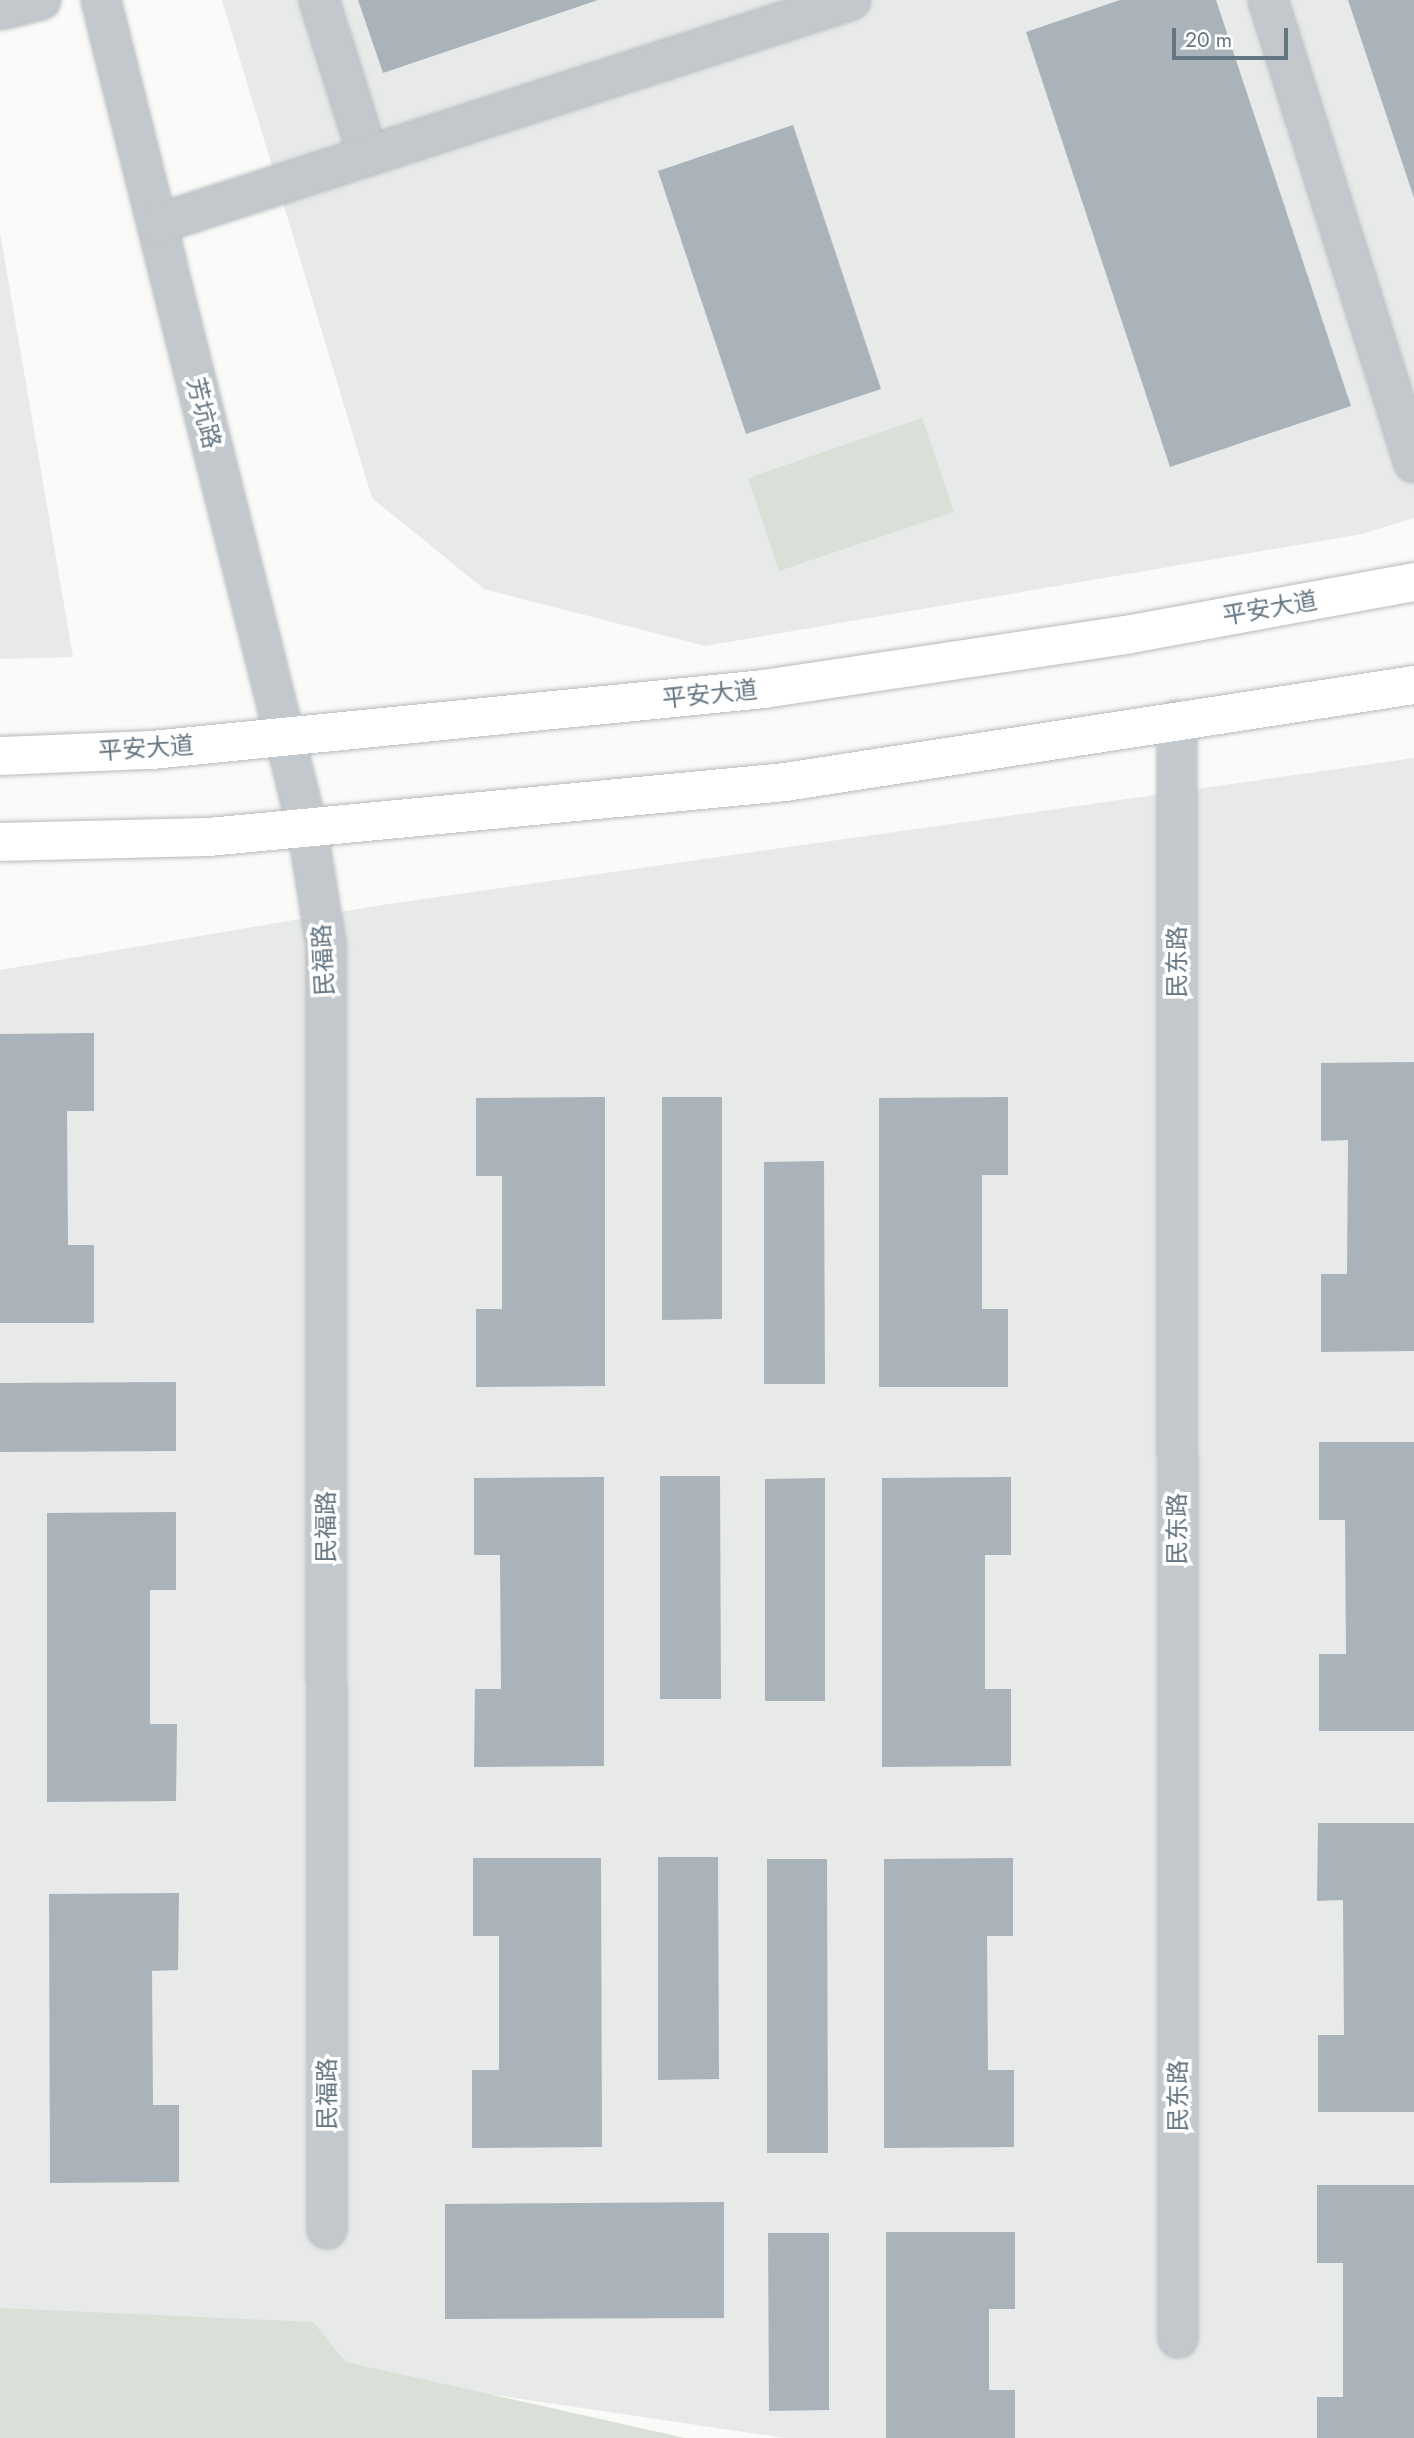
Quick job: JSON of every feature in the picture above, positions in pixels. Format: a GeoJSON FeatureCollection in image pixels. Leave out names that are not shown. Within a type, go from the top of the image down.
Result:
{"type":"FeatureCollection","features":[{"type":"Feature","properties":{"kind":"main road","name":"平安大道"},"geometry":{"type":"LineString","coordinates":[[0,756],[284,735],[764,688],[1126,635],[1414,582]]}},
{"type":"Feature","properties":{"kind":"main road"},"geometry":{"type":"LineString","coordinates":[[0,842],[209,837],[785,782],[1414,685]]}},
{"type":"Feature","properties":{"kind":"street"},"geometry":{"type":"LineString","coordinates":[[0,9],[41,0]]}},
{"type":"Feature","properties":{"kind":"street","name":"芳坑路"},"geometry":{"type":"LineString","coordinates":[[101,0],[307,826]]}},
{"type":"Feature","properties":{"kind":"street"},"geometry":{"type":"LineString","coordinates":[[319,0],[368,155]]}},
{"type":"Feature","properties":{"kind":"street"},"geometry":{"type":"LineString","coordinates":[[156,224],[851,0]]}},
{"type":"Feature","properties":{"kind":"street"},"geometry":{"type":"LineString","coordinates":[[1268,0],[1414,462]]}},
{"type":"Feature","properties":{"kind":"street","name":"民东路"},"geometry":{"type":"LineString","coordinates":[[1177,720],[1178,2338]]}},
{"type":"Feature","properties":{"kind":"street","name":"民福路"},"geometry":{"type":"LineString","coordinates":[[307,826],[326,945],[327,2229]]}},
{"type":"Feature","properties":{"kind":"shaded area"},"geometry":{"type":"Polygon","coordinates":[[[222,0],[1414,0],[1414,518],[1362,534],[705,646],[484,589],[372,498],[222,0]]]}},
{"type":"Feature","properties":{"kind":"shaded area"},"geometry":{"type":"Polygon","coordinates":[[[0,232],[73,657],[0,659],[0,232]]]}},
{"type":"Feature","properties":{"kind":"shaded area"},"geometry":{"type":"Polygon","coordinates":[[[922,418],[954,512],[779,571],[748,478],[922,418]]]}},
{"type":"Feature","properties":{"kind":"shaded area"},"geometry":{"type":"Polygon","coordinates":[[[1414,758],[1414,2438],[785,2438],[0,2322],[0,970],[382,905],[1414,758]]]}},
{"type":"Feature","properties":{"kind":"shaded area"},"geometry":{"type":"Polygon","coordinates":[[[0,2308],[313,2322],[346,2362],[685,2438],[0,2438],[0,2308]]]}},
{"type":"Feature","properties":{"kind":"building"},"geometry":{"type":"Polygon","coordinates":[[[358,0],[598,0],[383,73],[358,0]]]}},
{"type":"Feature","properties":{"kind":"building"},"geometry":{"type":"Polygon","coordinates":[[[1120,0],[1216,0],[1351,406],[1170,467],[1026,32],[1120,0]]]}},
{"type":"Feature","properties":{"kind":"building"},"geometry":{"type":"Polygon","coordinates":[[[1348,0],[1414,0],[1414,198],[1348,0]]]}},
{"type":"Feature","properties":{"kind":"building"},"geometry":{"type":"Polygon","coordinates":[[[793,125],[881,389],[746,434],[658,171],[793,125]]]}},
{"type":"Feature","properties":{"kind":"building"},"geometry":{"type":"Polygon","coordinates":[[[94,1033],[94,1111],[67,1111],[68,1245],[94,1245],[94,1323],[0,1323],[0,1034],[94,1033]]]}},
{"type":"Feature","properties":{"kind":"building"},"geometry":{"type":"Polygon","coordinates":[[[1414,1062],[1414,1351],[1321,1352],[1321,1274],[1347,1274],[1348,1140],[1321,1141],[1321,1063],[1414,1062]]]}},
{"type":"Feature","properties":{"kind":"building"},"geometry":{"type":"Polygon","coordinates":[[[605,1097],[605,1386],[476,1387],[476,1309],[502,1309],[502,1176],[476,1176],[476,1098],[605,1097]]]}},
{"type":"Feature","properties":{"kind":"building"},"geometry":{"type":"Polygon","coordinates":[[[662,1097],[722,1097],[722,1319],[662,1320],[662,1097]]]}},
{"type":"Feature","properties":{"kind":"building"},"geometry":{"type":"Polygon","coordinates":[[[1008,1097],[1008,1175],[982,1175],[982,1309],[1008,1309],[1008,1387],[879,1387],[879,1098],[1008,1097]]]}},
{"type":"Feature","properties":{"kind":"building"},"geometry":{"type":"Polygon","coordinates":[[[824,1161],[825,1384],[764,1384],[764,1162],[824,1161]]]}},
{"type":"Feature","properties":{"kind":"building"},"geometry":{"type":"Polygon","coordinates":[[[176,1382],[176,1451],[0,1452],[0,1383],[176,1382]]]}},
{"type":"Feature","properties":{"kind":"building"},"geometry":{"type":"Polygon","coordinates":[[[1319,1442],[1414,1442],[1414,1731],[1319,1731],[1319,1654],[1346,1654],[1345,1520],[1319,1520],[1319,1442]]]}},
{"type":"Feature","properties":{"kind":"building"},"geometry":{"type":"Polygon","coordinates":[[[660,1476],[720,1476],[721,1699],[660,1699],[660,1476]]]}},
{"type":"Feature","properties":{"kind":"building"},"geometry":{"type":"Polygon","coordinates":[[[604,1477],[604,1766],[474,1767],[475,1689],[501,1689],[500,1555],[474,1555],[474,1478],[604,1477]]]}},
{"type":"Feature","properties":{"kind":"building"},"geometry":{"type":"Polygon","coordinates":[[[1011,1477],[1011,1555],[985,1555],[985,1689],[1011,1689],[1011,1766],[882,1767],[882,1478],[1011,1477]]]}},
{"type":"Feature","properties":{"kind":"building"},"geometry":{"type":"Polygon","coordinates":[[[825,1478],[825,1701],[765,1701],[765,1479],[825,1478]]]}},
{"type":"Feature","properties":{"kind":"building"},"geometry":{"type":"Polygon","coordinates":[[[176,1512],[176,1590],[150,1590],[150,1724],[177,1724],[176,1801],[47,1802],[47,1513],[176,1512]]]}},
{"type":"Feature","properties":{"kind":"building"},"geometry":{"type":"Polygon","coordinates":[[[1318,1823],[1414,1823],[1414,2112],[1318,2112],[1318,2035],[1344,2035],[1343,1900],[1317,1901],[1318,1823]]]}},
{"type":"Feature","properties":{"kind":"building"},"geometry":{"type":"Polygon","coordinates":[[[658,1857],[718,1857],[719,2079],[658,2080],[658,1857]]]}},
{"type":"Feature","properties":{"kind":"building"},"geometry":{"type":"Polygon","coordinates":[[[473,1858],[601,1858],[602,2147],[472,2148],[472,2070],[499,2070],[499,1936],[473,1936],[473,1858]]]}},
{"type":"Feature","properties":{"kind":"building"},"geometry":{"type":"Polygon","coordinates":[[[1013,1858],[1013,1936],[987,1936],[988,2070],[1014,2070],[1014,2147],[884,2148],[884,1859],[1013,1858]]]}},
{"type":"Feature","properties":{"kind":"building"},"geometry":{"type":"Polygon","coordinates":[[[767,1859],[827,1859],[828,2153],[767,2153],[767,1859]]]}},
{"type":"Feature","properties":{"kind":"building"},"geometry":{"type":"Polygon","coordinates":[[[179,1893],[178,1970],[152,1971],[153,2105],[179,2105],[179,2182],[50,2183],[49,1894],[179,1893]]]}},
{"type":"Feature","properties":{"kind":"building"},"geometry":{"type":"Polygon","coordinates":[[[1317,2185],[1414,2185],[1414,2438],[1317,2438],[1317,2397],[1343,2397],[1343,2263],[1317,2263],[1317,2185]]]}},
{"type":"Feature","properties":{"kind":"building"},"geometry":{"type":"Polygon","coordinates":[[[724,2202],[724,2318],[445,2319],[445,2204],[724,2202]]]}},
{"type":"Feature","properties":{"kind":"building"},"geometry":{"type":"Polygon","coordinates":[[[886,2232],[1015,2232],[1015,2309],[989,2309],[989,2390],[1015,2390],[1015,2438],[886,2438],[886,2232]]]}},
{"type":"Feature","properties":{"kind":"building"},"geometry":{"type":"Polygon","coordinates":[[[768,2233],[829,2233],[829,2410],[769,2411],[768,2233]]]}}]}
